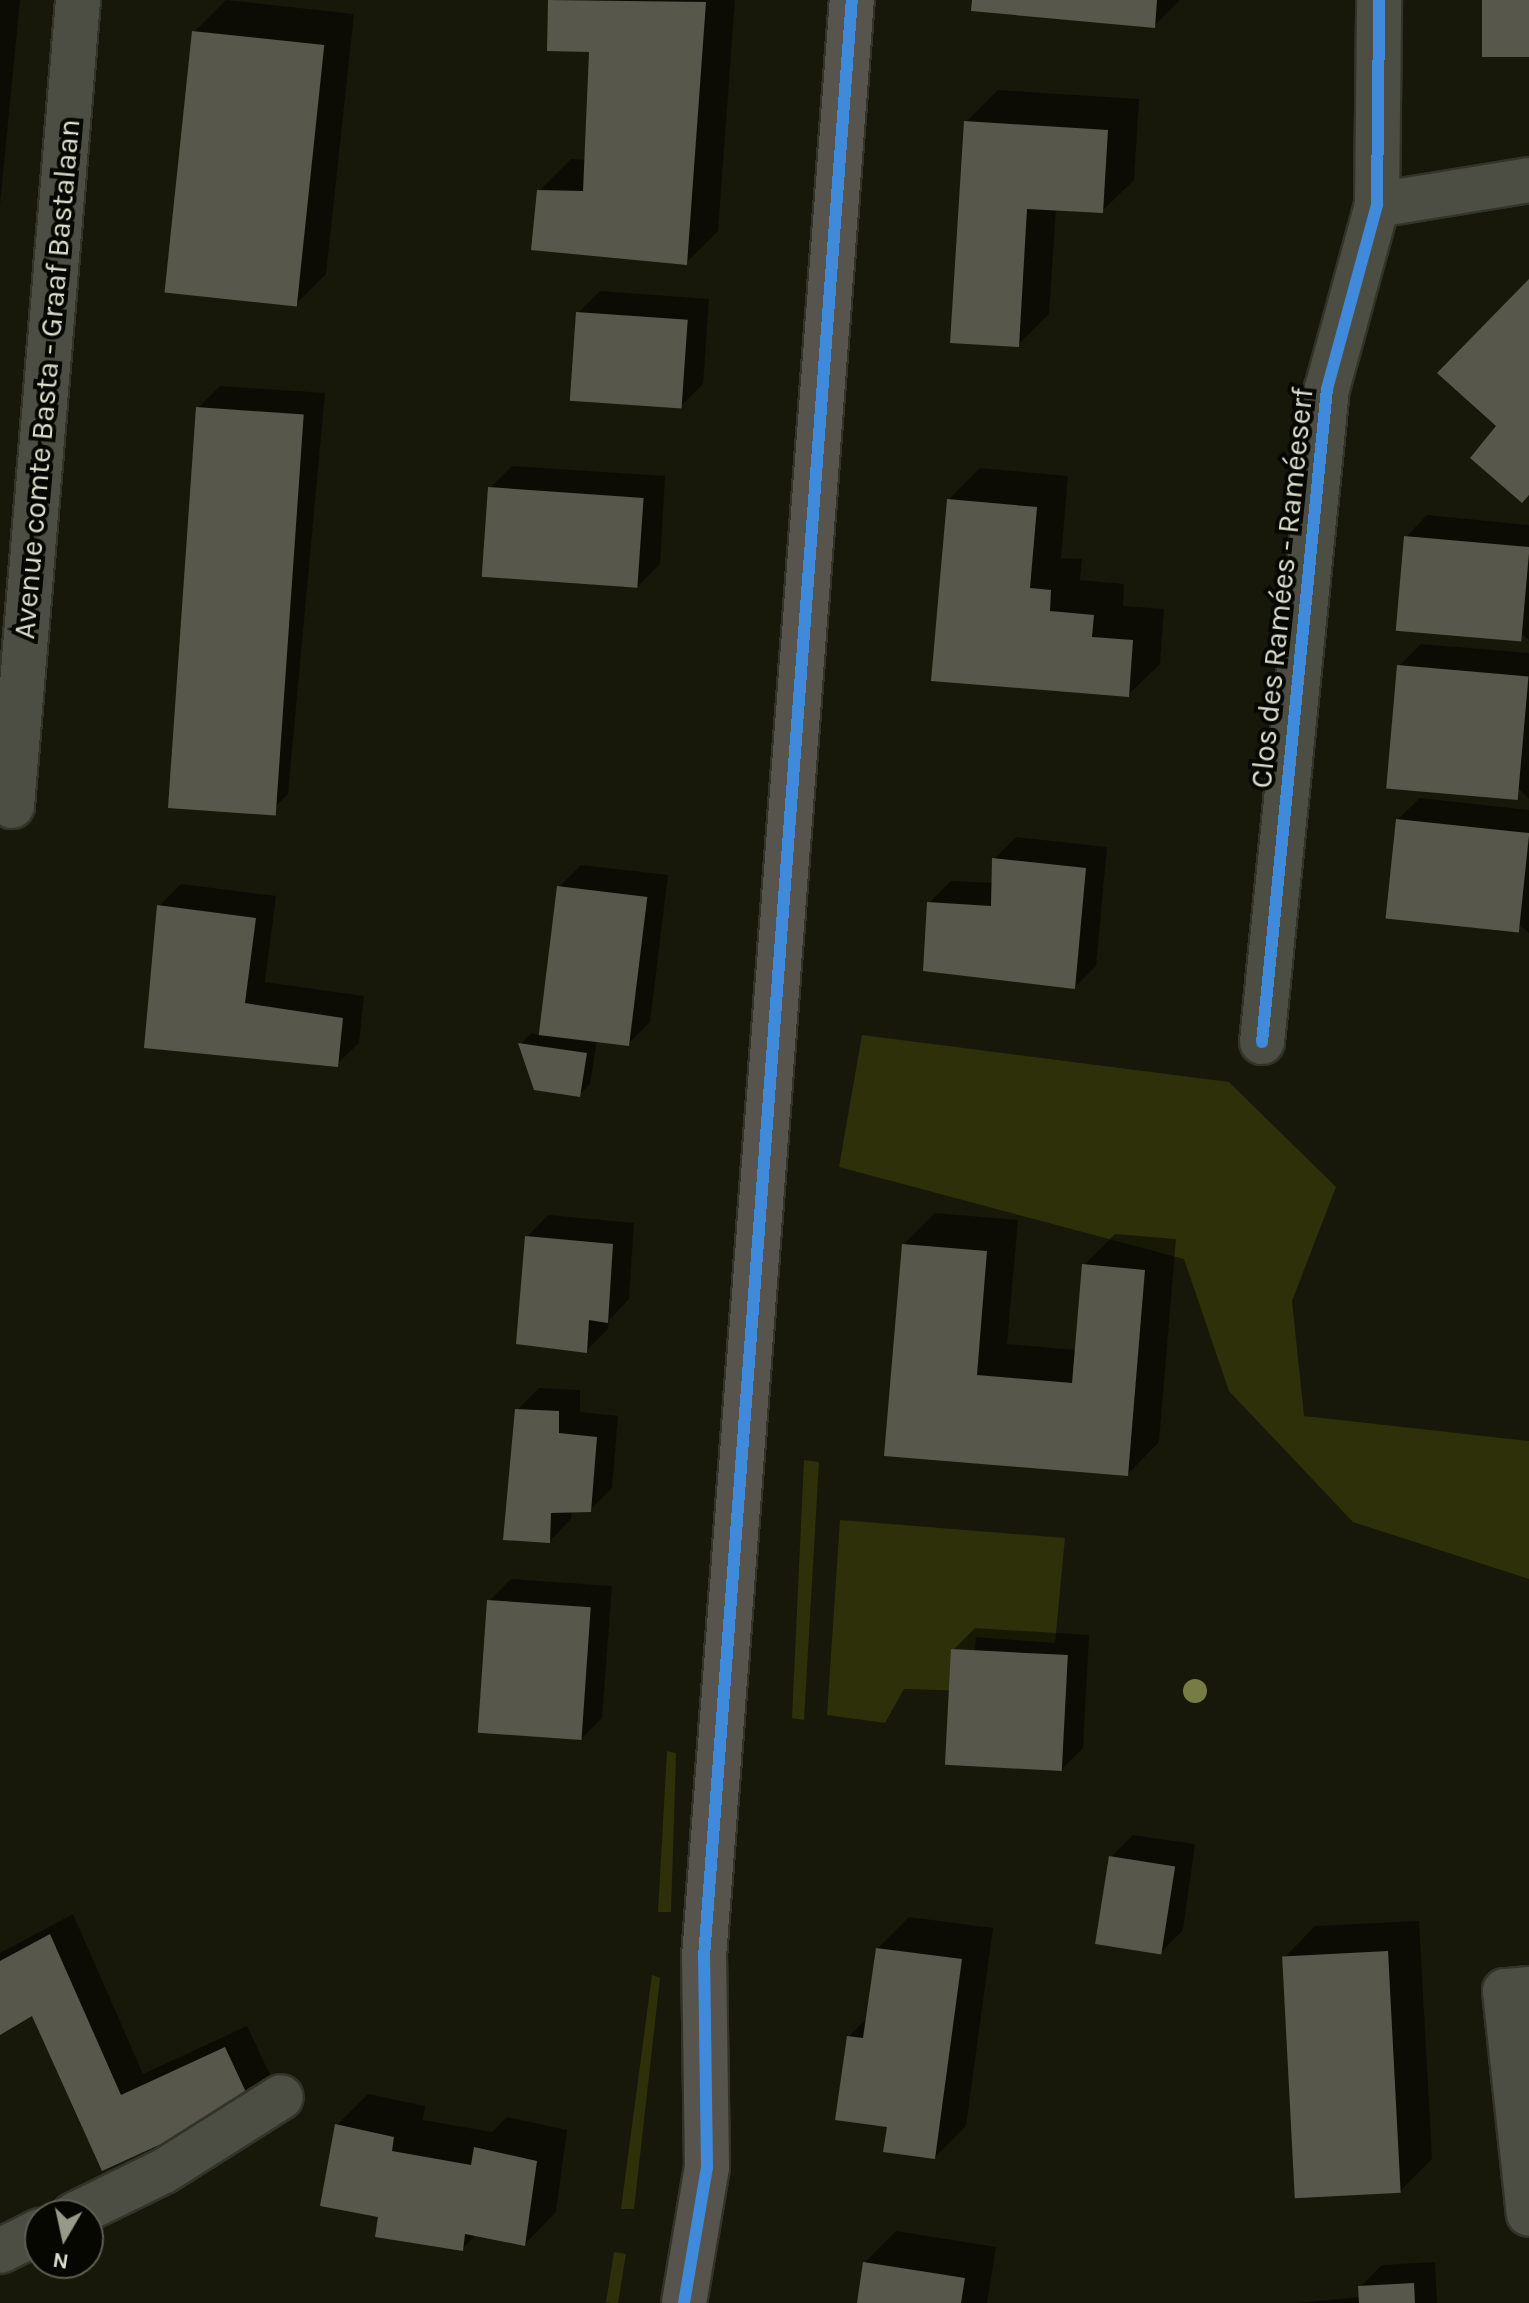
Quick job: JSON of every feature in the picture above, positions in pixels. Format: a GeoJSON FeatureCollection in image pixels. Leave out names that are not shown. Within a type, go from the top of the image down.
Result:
{"type":"FeatureCollection","features":[{"type":"Feature","properties":{"kind":"main road"},"geometry":{"type":"LineString","coordinates":[[684,2303],[707,2167],[704,1957],[852,0]]}},
{"type":"Feature","properties":{"kind":"street","name":"Avenue comte Basta - Graaf Bastalaan"},"geometry":{"type":"LineString","coordinates":[[12,806],[78,0]]}},
{"type":"Feature","properties":{"kind":"street","name":"Clos des Ramées - Raméeserf"},"geometry":{"type":"LineString","coordinates":[[1262,1042],[1327,389],[1377,205],[1379,0]]}},
{"type":"Feature","properties":{"kind":"street"},"geometry":{"type":"LineString","coordinates":[[1377,205],[1529,180]]}},
{"type":"Feature","properties":{"kind":"street"},"geometry":{"type":"LineString","coordinates":[[1529,1989],[1505,1991],[1529,2214]]}},
{"type":"Feature","properties":{"kind":"street"},"geometry":{"type":"LineString","coordinates":[[104,2200],[164,2171],[281,2097]]}},
{"type":"Feature","properties":{"kind":"street"},"geometry":{"type":"LineString","coordinates":[[0,2251],[24,2239]]}},
{"type":"Feature","properties":{"kind":"green space"},"geometry":{"type":"Polygon","coordinates":[[[862,1035],[1229,1082],[1336,1187],[1292,1301],[1304,1416],[1529,1441],[1529,1579],[1353,1522],[1229,1391],[1184,1259],[839,1167],[862,1035]]]}},
{"type":"Feature","properties":{"kind":"green space"},"geometry":{"type":"Polygon","coordinates":[[[804,1460],[819,1462],[804,1720],[792,1718],[804,1460]]]}},
{"type":"Feature","properties":{"kind":"green space"},"geometry":{"type":"Polygon","coordinates":[[[840,1520],[1065,1538],[1055,1643],[976,1637],[971,1691],[904,1689],[885,1723],[827,1715],[840,1520]]]}},
{"type":"Feature","properties":{"kind":"green space"},"geometry":{"type":"Polygon","coordinates":[[[667,1751],[676,1753],[671,1912],[658,1912],[667,1751]]]}},
{"type":"Feature","properties":{"kind":"green space"},"geometry":{"type":"Polygon","coordinates":[[[652,1975],[660,1978],[634,2209],[621,2209],[652,1975]]]}},
{"type":"Feature","properties":{"kind":"green space"},"geometry":{"type":"Polygon","coordinates":[[[614,2252],[626,2254],[618,2303],[606,2302],[614,2252]]]}},
{"type":"Feature","properties":{"kind":"building"},"geometry":{"type":"Polygon","coordinates":[[[548,0],[706,2],[687,265],[531,250],[537,190],[583,191],[589,52],[547,51],[548,0]]]}},
{"type":"Feature","properties":{"kind":"building"},"geometry":{"type":"Polygon","coordinates":[[[972,0],[1157,0],[1155,28],[971,11],[972,0]]]}},
{"type":"Feature","properties":{"kind":"building"},"geometry":{"type":"Polygon","coordinates":[[[1482,0],[1529,0],[1529,57],[1482,57],[1482,0]]]}},
{"type":"Feature","properties":{"kind":"building"},"geometry":{"type":"Polygon","coordinates":[[[192,31],[324,45],[297,306],[165,293],[192,31]]]}},
{"type":"Feature","properties":{"kind":"building"},"geometry":{"type":"Polygon","coordinates":[[[964,121],[1108,130],[1103,213],[1027,209],[1019,347],[950,343],[964,121]]]}},
{"type":"Feature","properties":{"kind":"building"},"geometry":{"type":"Polygon","coordinates":[[[1529,279],[1529,495],[1522,503],[1470,458],[1496,426],[1437,373],[1529,279]]]}},
{"type":"Feature","properties":{"kind":"building"},"geometry":{"type":"Polygon","coordinates":[[[576,312],[688,320],[682,409],[570,401],[576,312]]]}},
{"type":"Feature","properties":{"kind":"building"},"geometry":{"type":"Polygon","coordinates":[[[196,407],[304,415],[276,816],[168,808],[196,407]]]}},
{"type":"Feature","properties":{"kind":"building"},"geometry":{"type":"Polygon","coordinates":[[[488,487],[644,498],[637,588],[482,577],[488,487]]]}},
{"type":"Feature","properties":{"kind":"building"},"geometry":{"type":"Polygon","coordinates":[[[947,499],[1037,507],[1030,588],[1051,590],[1050,611],[1094,615],[1092,637],[1133,640],[1129,697],[931,681],[947,499]]]}},
{"type":"Feature","properties":{"kind":"building"},"geometry":{"type":"Polygon","coordinates":[[[1404,536],[1529,547],[1521,642],[1396,631],[1404,536]]]}},
{"type":"Feature","properties":{"kind":"building"},"geometry":{"type":"Polygon","coordinates":[[[1397,665],[1528,677],[1518,800],[1386,789],[1397,665]]]}},
{"type":"Feature","properties":{"kind":"building"},"geometry":{"type":"Polygon","coordinates":[[[1396,819],[1529,833],[1519,932],[1386,918],[1396,819]]]}},
{"type":"Feature","properties":{"kind":"building"},"geometry":{"type":"Polygon","coordinates":[[[992,858],[1086,868],[1075,989],[923,971],[927,902],[991,906],[992,858]]]}},
{"type":"Feature","properties":{"kind":"building"},"geometry":{"type":"Polygon","coordinates":[[[557,886],[647,897],[629,1046],[539,1035],[557,886]]]}},
{"type":"Feature","properties":{"kind":"building"},"geometry":{"type":"Polygon","coordinates":[[[157,905],[256,918],[245,1003],[343,1018],[338,1067],[144,1048],[157,905]]]}},
{"type":"Feature","properties":{"kind":"building"},"geometry":{"type":"Polygon","coordinates":[[[518,1043],[587,1053],[580,1097],[534,1090],[518,1043]]]}},
{"type":"Feature","properties":{"kind":"building"},"geometry":{"type":"Polygon","coordinates":[[[525,1236],[613,1244],[608,1323],[589,1320],[587,1353],[516,1344],[525,1236]]]}},
{"type":"Feature","properties":{"kind":"building"},"geometry":{"type":"Polygon","coordinates":[[[902,1244],[987,1251],[977,1375],[1072,1383],[1082,1264],[1145,1270],[1128,1476],[884,1456],[902,1244]]]}},
{"type":"Feature","properties":{"kind":"building"},"geometry":{"type":"Polygon","coordinates":[[[515,1409],[559,1411],[559,1433],[597,1437],[591,1512],[551,1513],[550,1543],[503,1540],[515,1409]]]}},
{"type":"Feature","properties":{"kind":"building"},"geometry":{"type":"Polygon","coordinates":[[[487,1600],[591,1607],[581,1740],[478,1733],[487,1600]]]}},
{"type":"Feature","properties":{"kind":"building"},"geometry":{"type":"Polygon","coordinates":[[[951,1649],[1068,1655],[1062,1771],[945,1765],[951,1649]]]}},
{"type":"Feature","properties":{"kind":"building"},"geometry":{"type":"Polygon","coordinates":[[[1109,1856],[1175,1866],[1161,1954],[1095,1944],[1109,1856]]]}},
{"type":"Feature","properties":{"kind":"building"},"geometry":{"type":"Polygon","coordinates":[[[50,1934],[121,2095],[225,2047],[251,2103],[102,2171],[32,2016],[0,2035],[0,1961],[50,1934]]]}},
{"type":"Feature","properties":{"kind":"building"},"geometry":{"type":"Polygon","coordinates":[[[876,1948],[962,1959],[935,2159],[883,2152],[887,2127],[835,2120],[847,2036],[863,2038],[876,1948]]]}},
{"type":"Feature","properties":{"kind":"building"},"geometry":{"type":"Polygon","coordinates":[[[1388,1951],[1401,2193],[1295,2198],[1282,1957],[1388,1951]]]}},
{"type":"Feature","properties":{"kind":"building"},"geometry":{"type":"Polygon","coordinates":[[[335,2124],[394,2137],[392,2151],[471,2165],[474,2147],[537,2161],[525,2246],[465,2234],[463,2251],[375,2237],[378,2217],[320,2206],[335,2124]]]}},
{"type":"Feature","properties":{"kind":"building"},"geometry":{"type":"Polygon","coordinates":[[[863,2262],[965,2278],[961,2303],[857,2303],[863,2262]]]}},
{"type":"Feature","properties":{"kind":"building"},"geometry":{"type":"Polygon","coordinates":[[[1414,2283],[1415,2303],[1359,2303],[1358,2286],[1414,2283]]]}},
{"type":"Feature","properties":{"kind":"cycle path"},"geometry":{"type":"LineString","coordinates":[[684,2303],[707,2167],[704,1957],[852,0]]}},
{"type":"Feature","properties":{"kind":"cycle path"},"geometry":{"type":"LineString","coordinates":[[1262,1042],[1327,389],[1377,205],[1379,0]]}}]}
